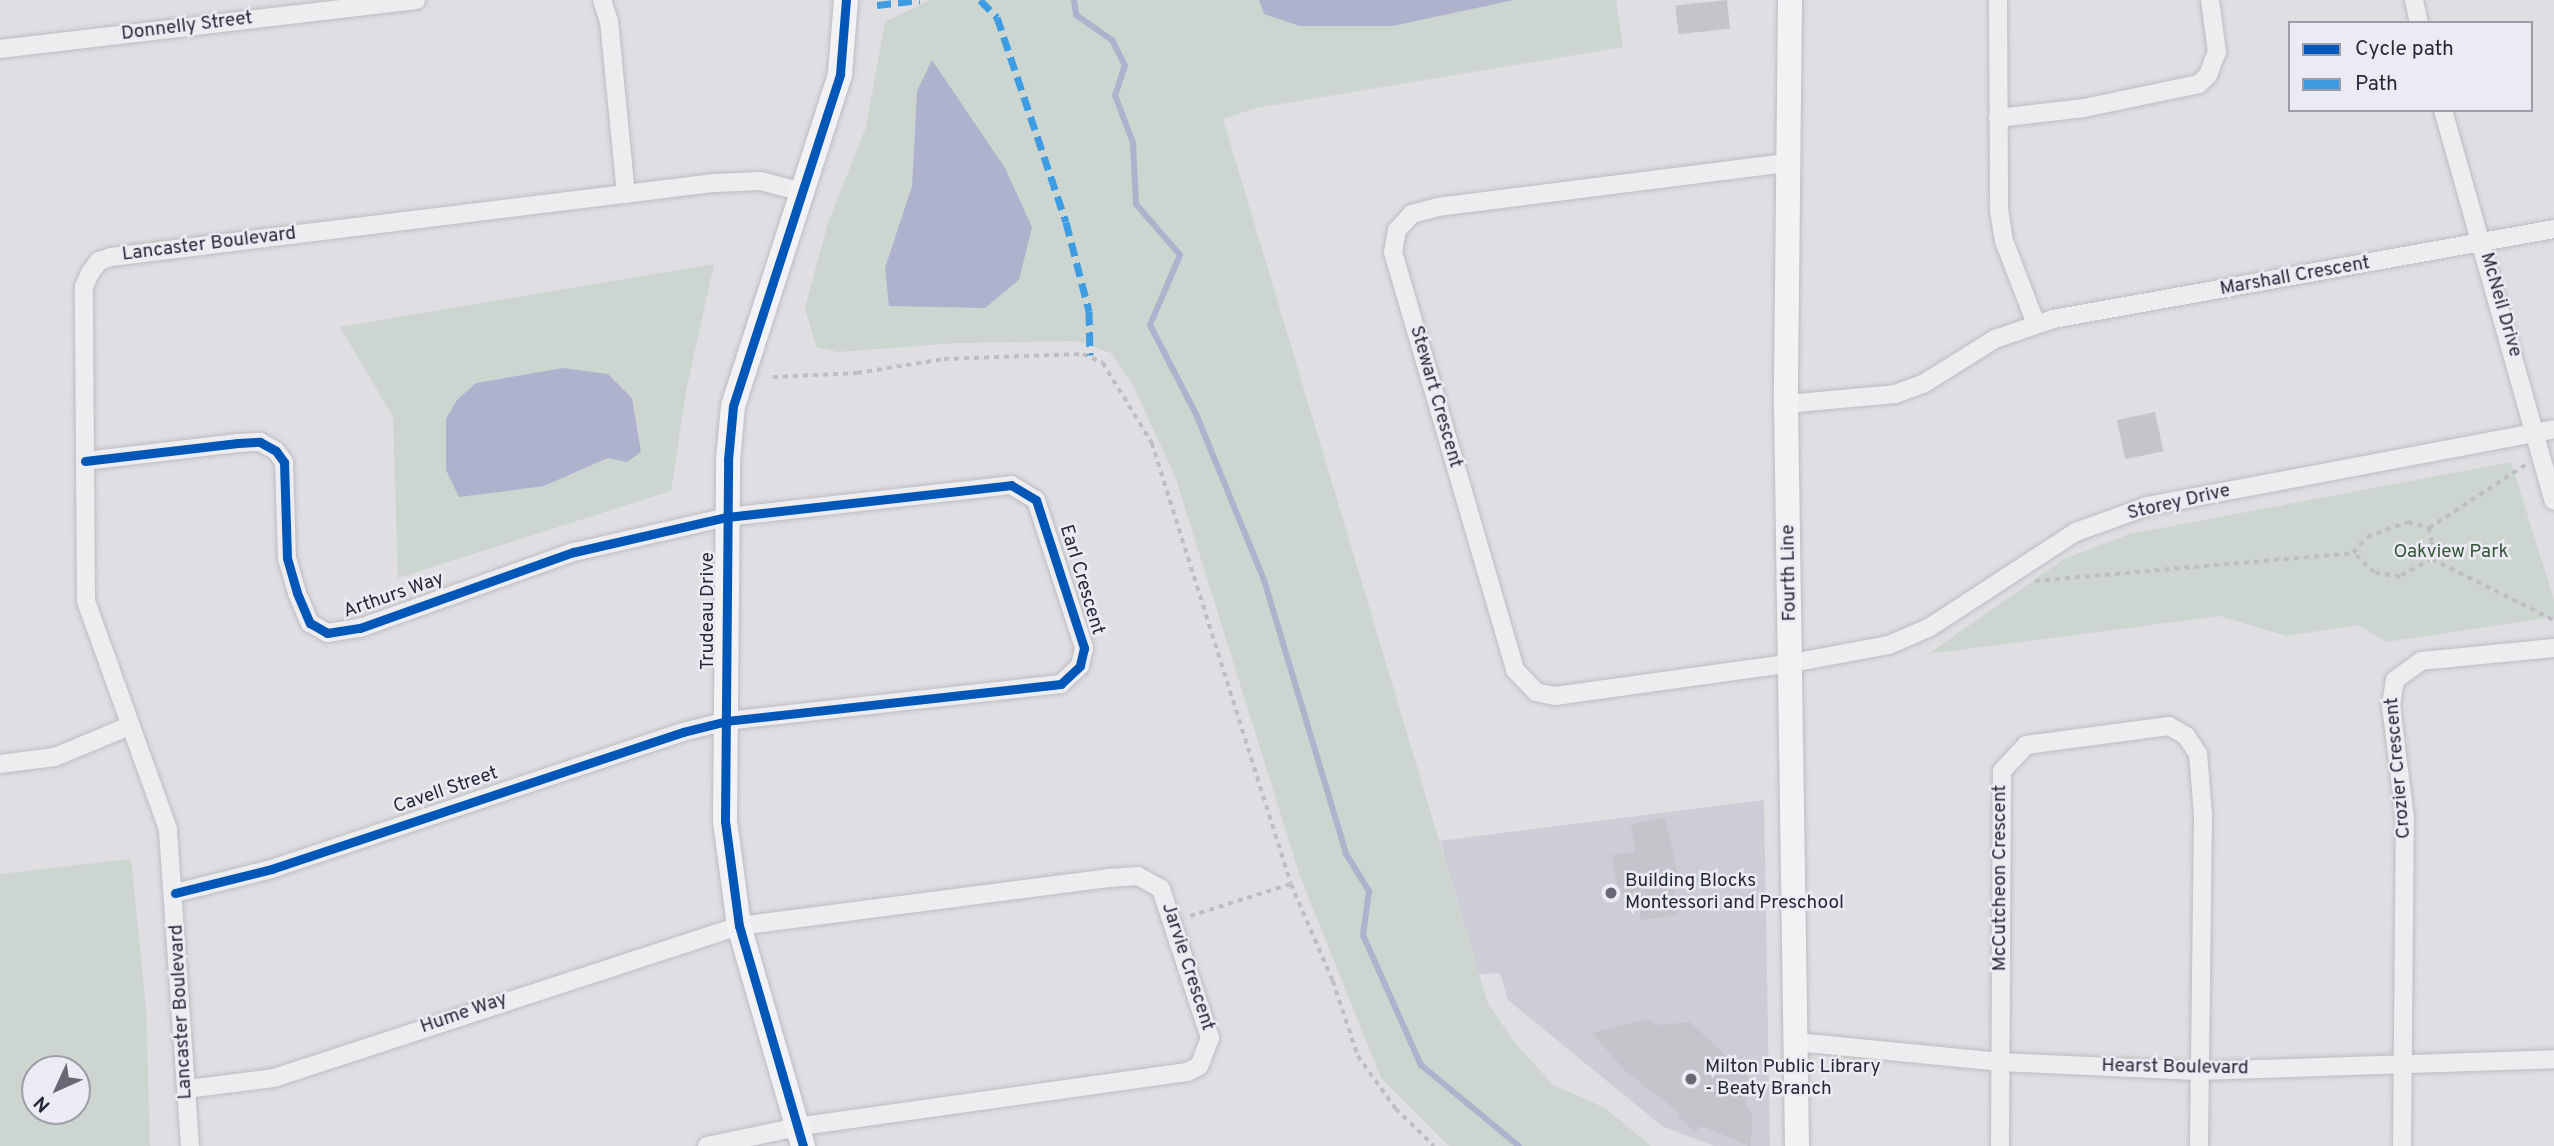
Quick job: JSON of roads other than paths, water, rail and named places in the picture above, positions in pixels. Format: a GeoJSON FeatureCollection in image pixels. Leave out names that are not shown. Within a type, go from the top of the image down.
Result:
{"type":"FeatureCollection","features":[{"type":"Feature","properties":{"kind":"street","name":"Donnelly Street"},"geometry":{"type":"LineString","coordinates":[[0,49],[416,0]]}},
{"type":"Feature","properties":{"kind":"street"},"geometry":{"type":"LineString","coordinates":[[602,0],[609,21],[626,194]]}},
{"type":"Feature","properties":{"kind":"street","name":"Trudeau Drive"},"geometry":{"type":"LineString","coordinates":[[800,1137],[739,926],[725,821],[727,517],[733,406],[799,191],[839,74],[846,0]]}},
{"type":"Feature","properties":{"kind":"street","name":"Fourth Line"},"geometry":{"type":"LineString","coordinates":[[1790,0],[1786,163],[1786,404],[1792,663],[1797,1146]]}},
{"type":"Feature","properties":{"kind":"street"},"geometry":{"type":"LineString","coordinates":[[1998,0],[2000,218],[2036,324]]}},
{"type":"Feature","properties":{"kind":"street"},"geometry":{"type":"LineString","coordinates":[[1998,118],[2084,108],[2199,84],[2208,75],[2217,52],[2210,0]]}},
{"type":"Feature","properties":{"kind":"street"},"geometry":{"type":"LineString","coordinates":[[2414,0],[2419,21]]}},
{"type":"Feature","properties":{"kind":"street","name":"McNeil Drive"},"geometry":{"type":"LineString","coordinates":[[2445,112],[2554,501]]}},
{"type":"Feature","properties":{"kind":"street","name":"Stewart Crescent"},"geometry":{"type":"LineString","coordinates":[[1786,163],[1438,207],[1404,220],[1393,252],[1515,670],[1525,685],[1555,696],[1792,663]]}},
{"type":"Feature","properties":{"kind":"street","name":"Lancaster Boulevard"},"geometry":{"type":"LineString","coordinates":[[190,1146],[175,893],[168,829],[86,601],[84,287],[99,261],[743,181],[799,191]]}},
{"type":"Feature","properties":{"kind":"street","name":"Marshall Crescent"},"geometry":{"type":"LineString","coordinates":[[1786,404],[1895,394],[1923,384],[1996,338],[2036,324],[2554,229]]}},
{"type":"Feature","properties":{"kind":"street","name":"Storey Drive"},"geometry":{"type":"LineString","coordinates":[[1792,663],[1889,645],[1930,627],[2076,532],[2148,506],[2554,429]]}},
{"type":"Feature","properties":{"kind":"street","name":"Arthurs Way"},"geometry":{"type":"LineString","coordinates":[[85,461],[239,443],[260,442],[275,451],[284,462],[287,558],[310,623],[327,633],[360,628],[574,552],[727,517]]}},
{"type":"Feature","properties":{"kind":"street","name":"Earl Crescent"},"geometry":{"type":"LineString","coordinates":[[727,517],[1011,485],[1023,488],[1040,511],[1084,649],[1080,666],[1061,684],[727,721]]}},
{"type":"Feature","properties":{"kind":"street","name":"Crozier Crescent"},"geometry":{"type":"LineString","coordinates":[[2402,1146],[2405,818],[2391,705],[2395,680],[2421,661],[2554,648]]}},
{"type":"Feature","properties":{"kind":"street","name":"Cavell Street"},"geometry":{"type":"LineString","coordinates":[[175,893],[272,869],[649,740],[727,721]]}},
{"type":"Feature","properties":{"kind":"street"},"geometry":{"type":"LineString","coordinates":[[0,764],[54,757],[129,726]]}},
{"type":"Feature","properties":{"kind":"street","name":"McCutcheon Crescent"},"geometry":{"type":"LineString","coordinates":[[2001,1062],[2002,771],[2025,745],[2169,726],[2186,736],[2198,754],[2202,802],[2198,1071]]}},
{"type":"Feature","properties":{"kind":"street","name":"Jarvie Crescent"},"geometry":{"type":"LineString","coordinates":[[739,926],[1138,876],[1161,890],[1210,1038],[1199,1066],[1174,1074],[800,1137]]}},
{"type":"Feature","properties":{"kind":"street","name":"Hume Way"},"geometry":{"type":"LineString","coordinates":[[187,1089],[274,1078],[739,926]]}},
{"type":"Feature","properties":{"kind":"street","name":"Hearst Boulevard"},"geometry":{"type":"LineString","coordinates":[[1797,1042],[2001,1062],[2198,1071],[2554,1059]]}},
{"type":"Feature","properties":{"kind":"street"},"geometry":{"type":"LineString","coordinates":[[2000,1146],[2001,1062]]}},
{"type":"Feature","properties":{"kind":"street"},"geometry":{"type":"LineString","coordinates":[[2198,1071],[2199,1146]]}},
{"type":"Feature","properties":{"kind":"street"},"geometry":{"type":"LineString","coordinates":[[707,1146],[800,1137]]}},
{"type":"Feature","properties":{"kind":"water"},"geometry":{"type":"Polygon","coordinates":[[[1259,0],[1514,0],[1393,26],[1300,26],[1264,14],[1259,0]]]}},
{"type":"Feature","properties":{"kind":"water"},"geometry":{"type":"Polygon","coordinates":[[[932,60],[1005,168],[1032,227],[1019,280],[985,308],[889,306],[885,268],[912,186],[917,91],[932,60]]]}},
{"type":"Feature","properties":{"kind":"water"},"geometry":{"type":"Polygon","coordinates":[[[563,368],[608,374],[632,398],[641,452],[627,462],[608,458],[544,486],[459,497],[446,470],[446,419],[457,400],[476,383],[563,368]]]}},
{"type":"Feature","properties":{"kind":"waterway"},"geometry":{"type":"LineString","coordinates":[[1074,0],[1076,15],[1112,40],[1125,65],[1115,95],[1133,143],[1136,204],[1180,255],[1150,325],[1196,414],[1264,580],[1346,854],[1369,891],[1363,935],[1421,1065],[1519,1146]]}},
{"type":"Feature","properties":{"kind":"place","name":"Building Blocks Montessori and Preschool"},"geometry":{"type":"Point","coordinates":[1611,893]}},
{"type":"Feature","properties":{"kind":"place","name":"Milton Public Library - Beaty Branch"},"geometry":{"type":"Point","coordinates":[1691,1079]}},
{"type":"Feature","properties":{"kind":"park label","name":"Oakview Park"},"geometry":{"type":"Point","coordinates":[2451,553]}}]}
